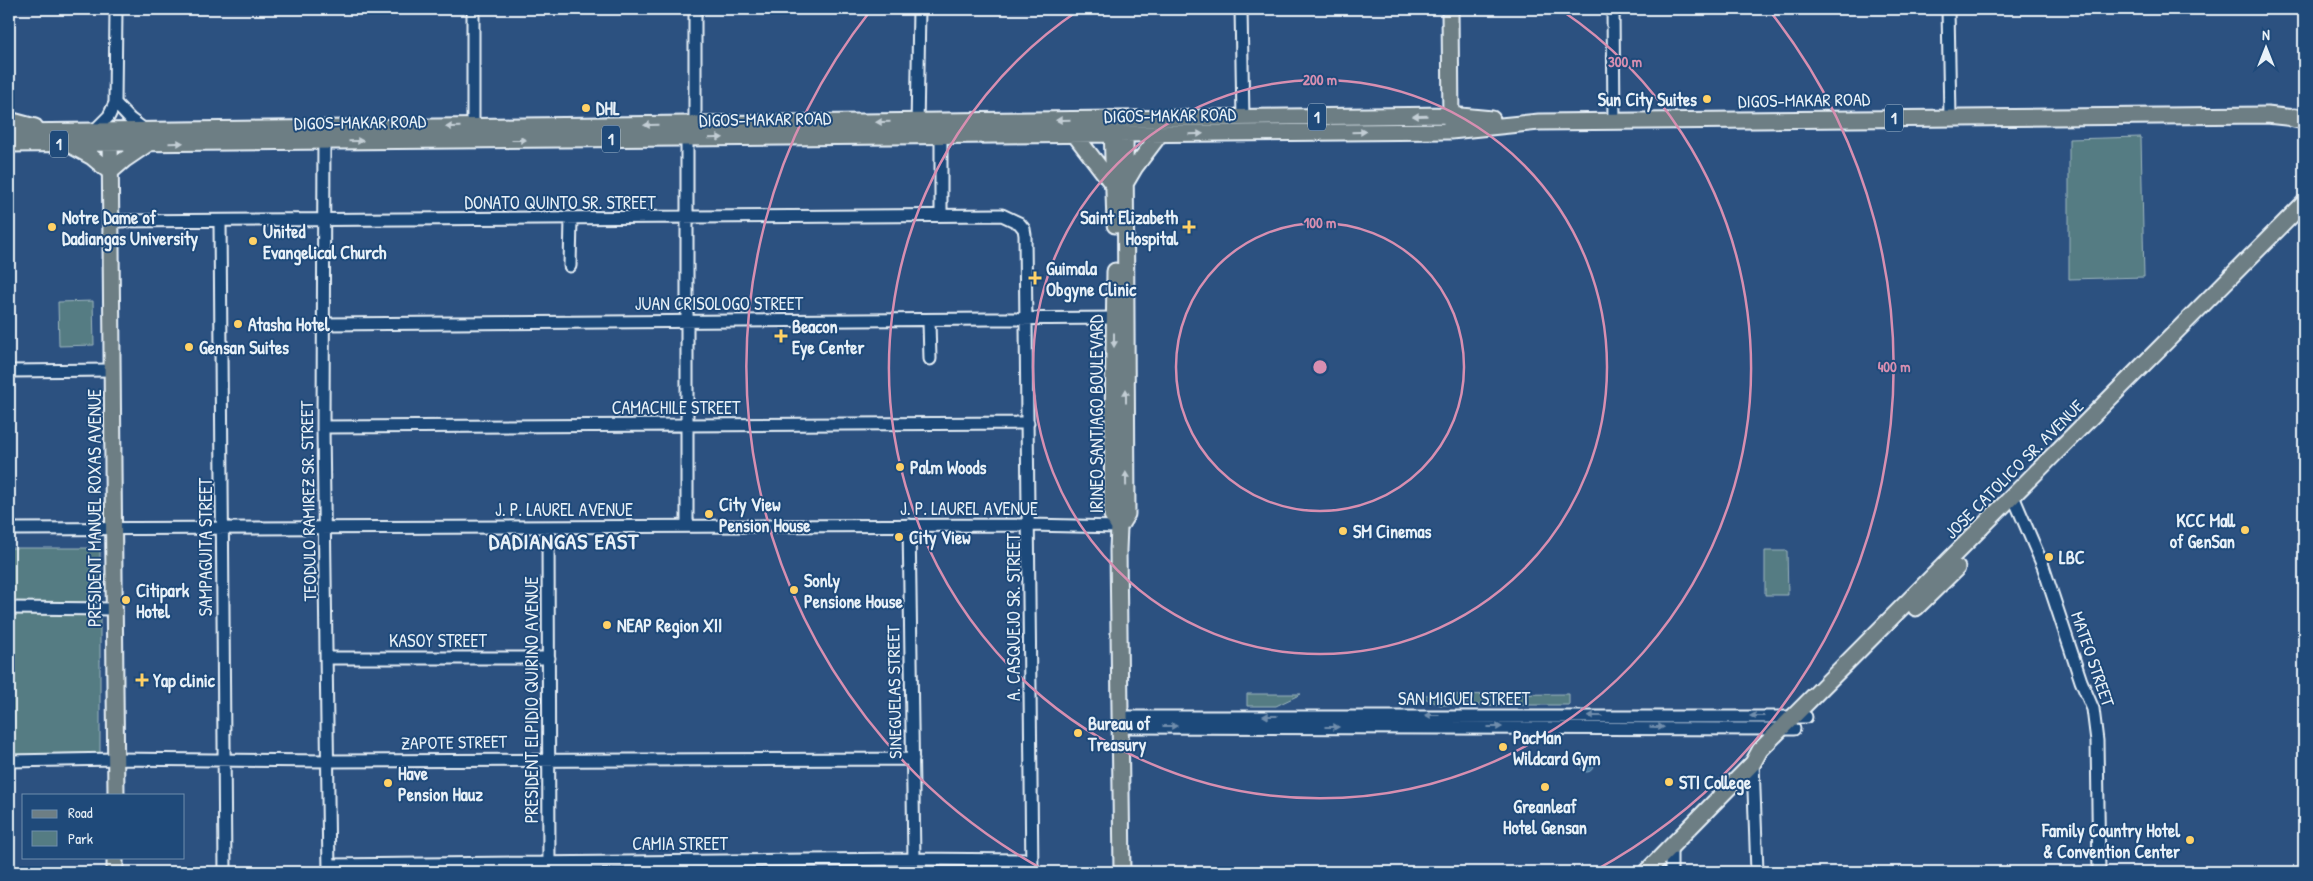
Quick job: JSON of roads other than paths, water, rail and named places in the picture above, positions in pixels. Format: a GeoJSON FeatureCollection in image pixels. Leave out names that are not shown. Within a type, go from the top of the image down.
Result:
{"type":"FeatureCollection","features":[{"type":"Feature","properties":{"kind":"main road"},"geometry":{"type":"LineString","coordinates":[[1450,9],[1451,131]]}},
{"type":"Feature","properties":{"kind":"main road","name":"DIGOS-MAKAR ROAD"},"geometry":{"type":"LineString","coordinates":[[324,135],[473,127],[695,124],[917,129],[1118,127],[1243,118],[1450,116],[1521,122],[2301,114]]}},
{"type":"Feature","properties":{"kind":"main road"},"geometry":{"type":"LineString","coordinates":[[9,120],[56,132]]}},
{"type":"Feature","properties":{"kind":"main road","name":"DIGOS-MAKAR ROAD"},"geometry":{"type":"LineString","coordinates":[[941,129],[1075,135],[1118,127],[1160,134],[1451,131],[1521,122]]}},
{"type":"Feature","properties":{"kind":"main road","name":"IRINEO SANTIAGO BOULEVARD"},"geometry":{"type":"LineString","coordinates":[[1118,127],[1120,318],[1127,514],[1119,527],[1122,872]]}},
{"type":"Feature","properties":{"kind":"main road","name":"DIGOS-MAKAR ROAD"},"geometry":{"type":"LineString","coordinates":[[9,144],[67,144],[110,137],[324,135],[687,138],[917,129]]}},
{"type":"Feature","properties":{"kind":"main road","name":"DIGOS-MAKAR ROAD"},"geometry":{"type":"LineString","coordinates":[[9,132],[94,131],[110,137]]}},
{"type":"Feature","properties":{"kind":"main road"},"geometry":{"type":"LineString","coordinates":[[1075,135],[1119,186],[1160,134]]}},
{"type":"Feature","properties":{"kind":"main road","name":"PRESIDENT MANUEL ROXAS AVENUE"},"geometry":{"type":"LineString","coordinates":[[110,137],[112,528],[116,794]]}},
{"type":"Feature","properties":{"kind":"main road"},"geometry":{"type":"LineString","coordinates":[[67,144],[92,157],[110,172],[148,137]]}},
{"type":"Feature","properties":{"kind":"main road","name":"JOSE CATOLICO SR. AVENUE"},"geometry":{"type":"LineString","coordinates":[[2016,501],[2304,203]]}},
{"type":"Feature","properties":{"kind":"main road","name":"JOSE CATOLICO SR. AVENUE"},"geometry":{"type":"LineString","coordinates":[[1646,872],[1753,764],[1766,757],[1794,723],[2304,216]]}},
{"type":"Feature","properties":{"kind":"main road"},"geometry":{"type":"LineString","coordinates":[[115,858],[115,872]]}},
{"type":"Feature","properties":{"kind":"street"},"geometry":{"type":"LineString","coordinates":[[94,131],[110,116],[115,103],[116,9]]}},
{"type":"Feature","properties":{"kind":"street"},"geometry":{"type":"LineString","coordinates":[[473,9],[473,127]]}},
{"type":"Feature","properties":{"kind":"street"},"geometry":{"type":"LineString","coordinates":[[687,526],[687,138],[695,124],[695,9]]}},
{"type":"Feature","properties":{"kind":"street"},"geometry":{"type":"LineString","coordinates":[[917,129],[919,9]]}},
{"type":"Feature","properties":{"kind":"street"},"geometry":{"type":"LineString","coordinates":[[1242,9],[1243,118]]}},
{"type":"Feature","properties":{"kind":"street"},"geometry":{"type":"LineString","coordinates":[[1613,9],[1614,121]]}},
{"type":"Feature","properties":{"kind":"street"},"geometry":{"type":"LineString","coordinates":[[1948,9],[1950,118]]}},
{"type":"Feature","properties":{"kind":"street"},"geometry":{"type":"LineString","coordinates":[[115,103],[148,137]]}},
{"type":"Feature","properties":{"kind":"street"},"geometry":{"type":"LineString","coordinates":[[941,129],[941,215]]}},
{"type":"Feature","properties":{"kind":"street","name":"TEODULO RAMIREZ SR. STREET"},"geometry":{"type":"LineString","coordinates":[[324,135],[324,426],[329,868]]}},
{"type":"Feature","properties":{"kind":"street","name":"DONATO QUINTO SR. STREET"},"geometry":{"type":"LineString","coordinates":[[110,221],[687,219],[941,215],[1010,217]]}},
{"type":"Feature","properties":{"kind":"street","name":"A. CASQUEJO SR. STREET"},"geometry":{"type":"LineString","coordinates":[[1010,217],[1024,229],[1025,235],[1030,525],[1032,866]]}},
{"type":"Feature","properties":{"kind":"street"},"geometry":{"type":"LineString","coordinates":[[570,266],[571,219]]}},
{"type":"Feature","properties":{"kind":"street","name":"SAMPAGUITA STREET"},"geometry":{"type":"LineString","coordinates":[[220,221],[225,872]]}},
{"type":"Feature","properties":{"kind":"street","name":"JUAN CRISOLOGO STREET"},"geometry":{"type":"LineString","coordinates":[[324,324],[1120,318]]}},
{"type":"Feature","properties":{"kind":"street"},"geometry":{"type":"LineString","coordinates":[[928,320],[930,359]]}},
{"type":"Feature","properties":{"kind":"street"},"geometry":{"type":"LineString","coordinates":[[9,371],[112,370]]}},
{"type":"Feature","properties":{"kind":"street","name":"CAMACHILE STREET"},"geometry":{"type":"LineString","coordinates":[[324,426],[1028,423]]}},
{"type":"Feature","properties":{"kind":"street","name":"MATEO STREET"},"geometry":{"type":"LineString","coordinates":[[2016,501],[2043,566],[2081,681],[2093,709],[2097,741],[2099,872]]}},
{"type":"Feature","properties":{"kind":"street","name":"J. P. LAUREL AVENUE"},"geometry":{"type":"LineString","coordinates":[[9,529],[910,525],[1119,527]]}},
{"type":"Feature","properties":{"kind":"street","name":"SINEGUELAS STREET"},"geometry":{"type":"LineString","coordinates":[[910,525],[914,859]]}},
{"type":"Feature","properties":{"kind":"street","name":"PRESIDENT ELPIDIO QUIRINO AVENUE"},"geometry":{"type":"LineString","coordinates":[[548,527],[549,867]]}},
{"type":"Feature","properties":{"kind":"street"},"geometry":{"type":"LineString","coordinates":[[9,608],[114,609]]}},
{"type":"Feature","properties":{"kind":"street","name":"KASOY STREET"},"geometry":{"type":"LineString","coordinates":[[327,658],[549,658]]}},
{"type":"Feature","properties":{"kind":"street","name":"SAN MIGUEL STREET"},"geometry":{"type":"LineString","coordinates":[[1121,722],[1436,715],[1794,723]]}},
{"type":"Feature","properties":{"kind":"street","name":"SAN MIGUEL STREET"},"geometry":{"type":"LineString","coordinates":[[1121,722],[1794,723]]}},
{"type":"Feature","properties":{"kind":"street","name":"ZAPOTE STREET"},"geometry":{"type":"LineString","coordinates":[[9,761],[116,759],[328,761],[913,759]]}},
{"type":"Feature","properties":{"kind":"street"},"geometry":{"type":"LineString","coordinates":[[1753,764],[1758,872]]}},
{"type":"Feature","properties":{"kind":"street"},"geometry":{"type":"LineString","coordinates":[[1671,848],[1671,872]]}},
{"type":"Feature","properties":{"kind":"street","name":"CAMIA STREET"},"geometry":{"type":"LineString","coordinates":[[329,868],[549,867],[914,859],[1032,866]]}},
{"type":"Feature","properties":{"kind":"water"},"geometry":{"type":"Polygon","coordinates":[[[1589,760],[1592,761],[1592,771],[1585,772],[1582,771],[1581,764],[1582,761],[1589,760]]]}},
{"type":"Feature","properties":{"kind":"place","name":"Sun City Suites"},"geometry":{"type":"Point","coordinates":[1707,99]}},
{"type":"Feature","properties":{"kind":"place","name":"DHL"},"geometry":{"type":"Point","coordinates":[586,108]}},
{"type":"Feature","properties":{"kind":"place","name":"Notre Dame of Dadiangas University"},"geometry":{"type":"Point","coordinates":[52,227]}},
{"type":"Feature","properties":{"kind":"place","name":"Saint Elizabeth Hospital"},"geometry":{"type":"Point","coordinates":[1189,227]}},
{"type":"Feature","properties":{"kind":"place","name":"United Evangelical Church"},"geometry":{"type":"Point","coordinates":[253,241]}},
{"type":"Feature","properties":{"kind":"place","name":"Guimala Obgyne Clinic"},"geometry":{"type":"Point","coordinates":[1035,278]}},
{"type":"Feature","properties":{"kind":"place","name":"Atasha Hotel"},"geometry":{"type":"Point","coordinates":[238,324]}},
{"type":"Feature","properties":{"kind":"place","name":"Beacon Eye Center"},"geometry":{"type":"Point","coordinates":[781,336]}},
{"type":"Feature","properties":{"kind":"place","name":"Gensan Suites"},"geometry":{"type":"Point","coordinates":[189,347]}},
{"type":"Feature","properties":{"kind":"place","name":"Palm Woods"},"geometry":{"type":"Point","coordinates":[900,467]}},
{"type":"Feature","properties":{"kind":"place","name":"City View Pension House"},"geometry":{"type":"Point","coordinates":[709,514]}},
{"type":"Feature","properties":{"kind":"place","name":"KCC Mall of GenSan"},"geometry":{"type":"Point","coordinates":[2245,530]}},
{"type":"Feature","properties":{"kind":"place","name":"SM Cinemas"},"geometry":{"type":"Point","coordinates":[1343,531]}},
{"type":"Feature","properties":{"kind":"place","name":"City View"},"geometry":{"type":"Point","coordinates":[899,537]}},
{"type":"Feature","properties":{"kind":"place","name":"LBC"},"geometry":{"type":"Point","coordinates":[2049,557]}},
{"type":"Feature","properties":{"kind":"place","name":"Sonly Pensione House"},"geometry":{"type":"Point","coordinates":[794,590]}},
{"type":"Feature","properties":{"kind":"place","name":"Citipark Hotel"},"geometry":{"type":"Point","coordinates":[126,600]}},
{"type":"Feature","properties":{"kind":"place","name":"NEAP Region XII"},"geometry":{"type":"Point","coordinates":[607,625]}},
{"type":"Feature","properties":{"kind":"place","name":"Yap clinic"},"geometry":{"type":"Point","coordinates":[142,680]}},
{"type":"Feature","properties":{"kind":"place","name":"Bureau of Treasury"},"geometry":{"type":"Point","coordinates":[1078,733]}},
{"type":"Feature","properties":{"kind":"place","name":"PacMan Wildcard Gym"},"geometry":{"type":"Point","coordinates":[1503,747]}},
{"type":"Feature","properties":{"kind":"place","name":"STI College"},"geometry":{"type":"Point","coordinates":[1669,782]}},
{"type":"Feature","properties":{"kind":"place","name":"Have Pension Hauz"},"geometry":{"type":"Point","coordinates":[388,783]}},
{"type":"Feature","properties":{"kind":"place","name":"Greanleaf Hotel Gensan"},"geometry":{"type":"Point","coordinates":[1545,787]}},
{"type":"Feature","properties":{"kind":"place","name":"Family Country Hotel & Convention Center"},"geometry":{"type":"Point","coordinates":[2190,840]}},
{"type":"Feature","properties":{"kind":"district","name":"DADIANGAS EAST"},"geometry":{"type":"Point","coordinates":[564,541]}}]}
